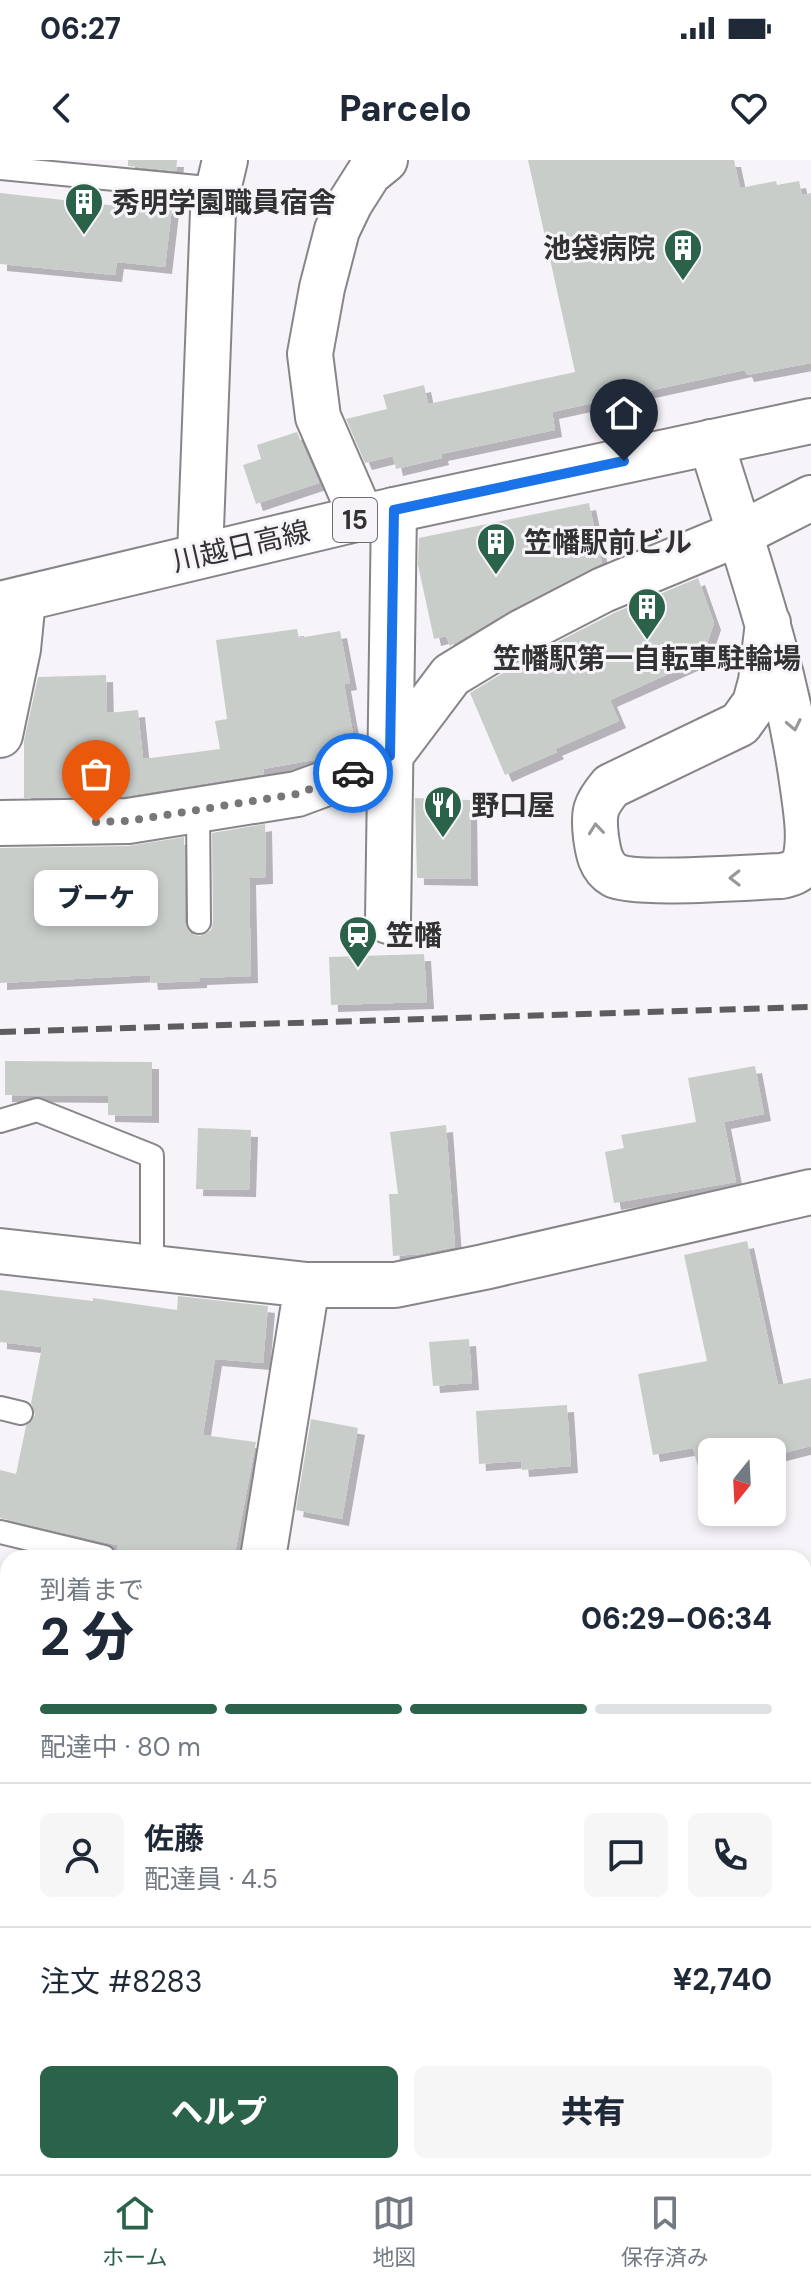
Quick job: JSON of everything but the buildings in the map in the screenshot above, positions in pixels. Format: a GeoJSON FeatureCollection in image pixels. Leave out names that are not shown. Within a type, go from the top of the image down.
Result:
{"type":"FeatureCollection","features":[{"type":"Feature","properties":{"kind":"street"},"geometry":{"type":"LineString","coordinates":[[385,160],[369,173],[337,230],[310,354],[318,417],[378,514],[390,756],[388,921]]}},
{"type":"Feature","properties":{"kind":"street"},"geometry":{"type":"LineString","coordinates":[[200,555],[213,211],[222,174]]}},
{"type":"Feature","properties":{"kind":"street","name":"川越日高線"},"geometry":{"type":"LineString","coordinates":[[12,601],[378,514],[811,421]]}},
{"type":"Feature","properties":{"kind":"street"},"geometry":{"type":"LineString","coordinates":[[711,442],[768,623],[796,734],[809,844],[800,867],[793,874],[781,876],[640,880],[613,874],[598,854],[594,817],[598,801],[611,786],[740,724],[755,703],[768,623]]}},
{"type":"Feature","properties":{"kind":"street"},"geometry":{"type":"LineString","coordinates":[[0,823],[128,821],[297,794],[351,774],[390,756],[451,675],[522,632],[603,590],[739,534],[811,498]]}},
{"type":"Feature","properties":{"kind":"street"},"geometry":{"type":"LineString","coordinates":[[0,735],[18,649],[12,601]]}},
{"type":"Feature","properties":{"kind":"street"},"geometry":{"type":"LineString","coordinates":[[0,1251],[307,1285],[395,1285],[811,1192]]}},
{"type":"Feature","properties":{"kind":"street"},"geometry":{"type":"LineString","coordinates":[[264,1550],[307,1285]]}},
{"type":"Feature","properties":{"kind":"lane"},"geometry":{"type":"LineString","coordinates":[[0,168],[222,174]]}},
{"type":"Feature","properties":{"kind":"lane"},"geometry":{"type":"LineString","coordinates":[[198,811],[199,922]]}},
{"type":"Feature","properties":{"kind":"lane"},"geometry":{"type":"LineString","coordinates":[[0,1121],[37,1110],[152,1156],[152,1268]]}},
{"type":"Feature","properties":{"kind":"lane"},"geometry":{"type":"LineString","coordinates":[[0,1532],[75,1550]]}},
{"type":"Feature","properties":{"kind":"railway"},"geometry":{"type":"LineString","coordinates":[[0,1032],[811,1007]]}},
{"type":"Feature","properties":{"kind":"way so far"},"geometry":{"type":"LineString","coordinates":[[96,822],[128,821],[297,794],[353,773]]}},
{"type":"Feature","properties":{"kind":"place","name":"秀明学園職員宿舎"},"geometry":{"type":"Point","coordinates":[84,236]}},
{"type":"Feature","properties":{"kind":"place","name":"池袋病院"},"geometry":{"type":"Point","coordinates":[683,282]}},
{"type":"Feature","properties":{"kind":"place","name":"笠幡駅前ビル"},"geometry":{"type":"Point","coordinates":[496,576]}},
{"type":"Feature","properties":{"kind":"place","name":"笠幡駅第一自転車駐輪場"},"geometry":{"type":"Point","coordinates":[647,641]}},
{"type":"Feature","properties":{"kind":"place","name":"ブーケ"},"geometry":{"type":"Point","coordinates":[96,822]}},
{"type":"Feature","properties":{"kind":"place","name":"野口屋"},"geometry":{"type":"Point","coordinates":[443,839]}},
{"type":"Feature","properties":{"kind":"place","name":"笠幡"},"geometry":{"type":"Point","coordinates":[358,969]}},
{"type":"Feature","properties":{"kind":"route"},"geometry":{"type":"LineString","coordinates":[[353,773],[390,756],[394,510],[624,461]]}}]}
